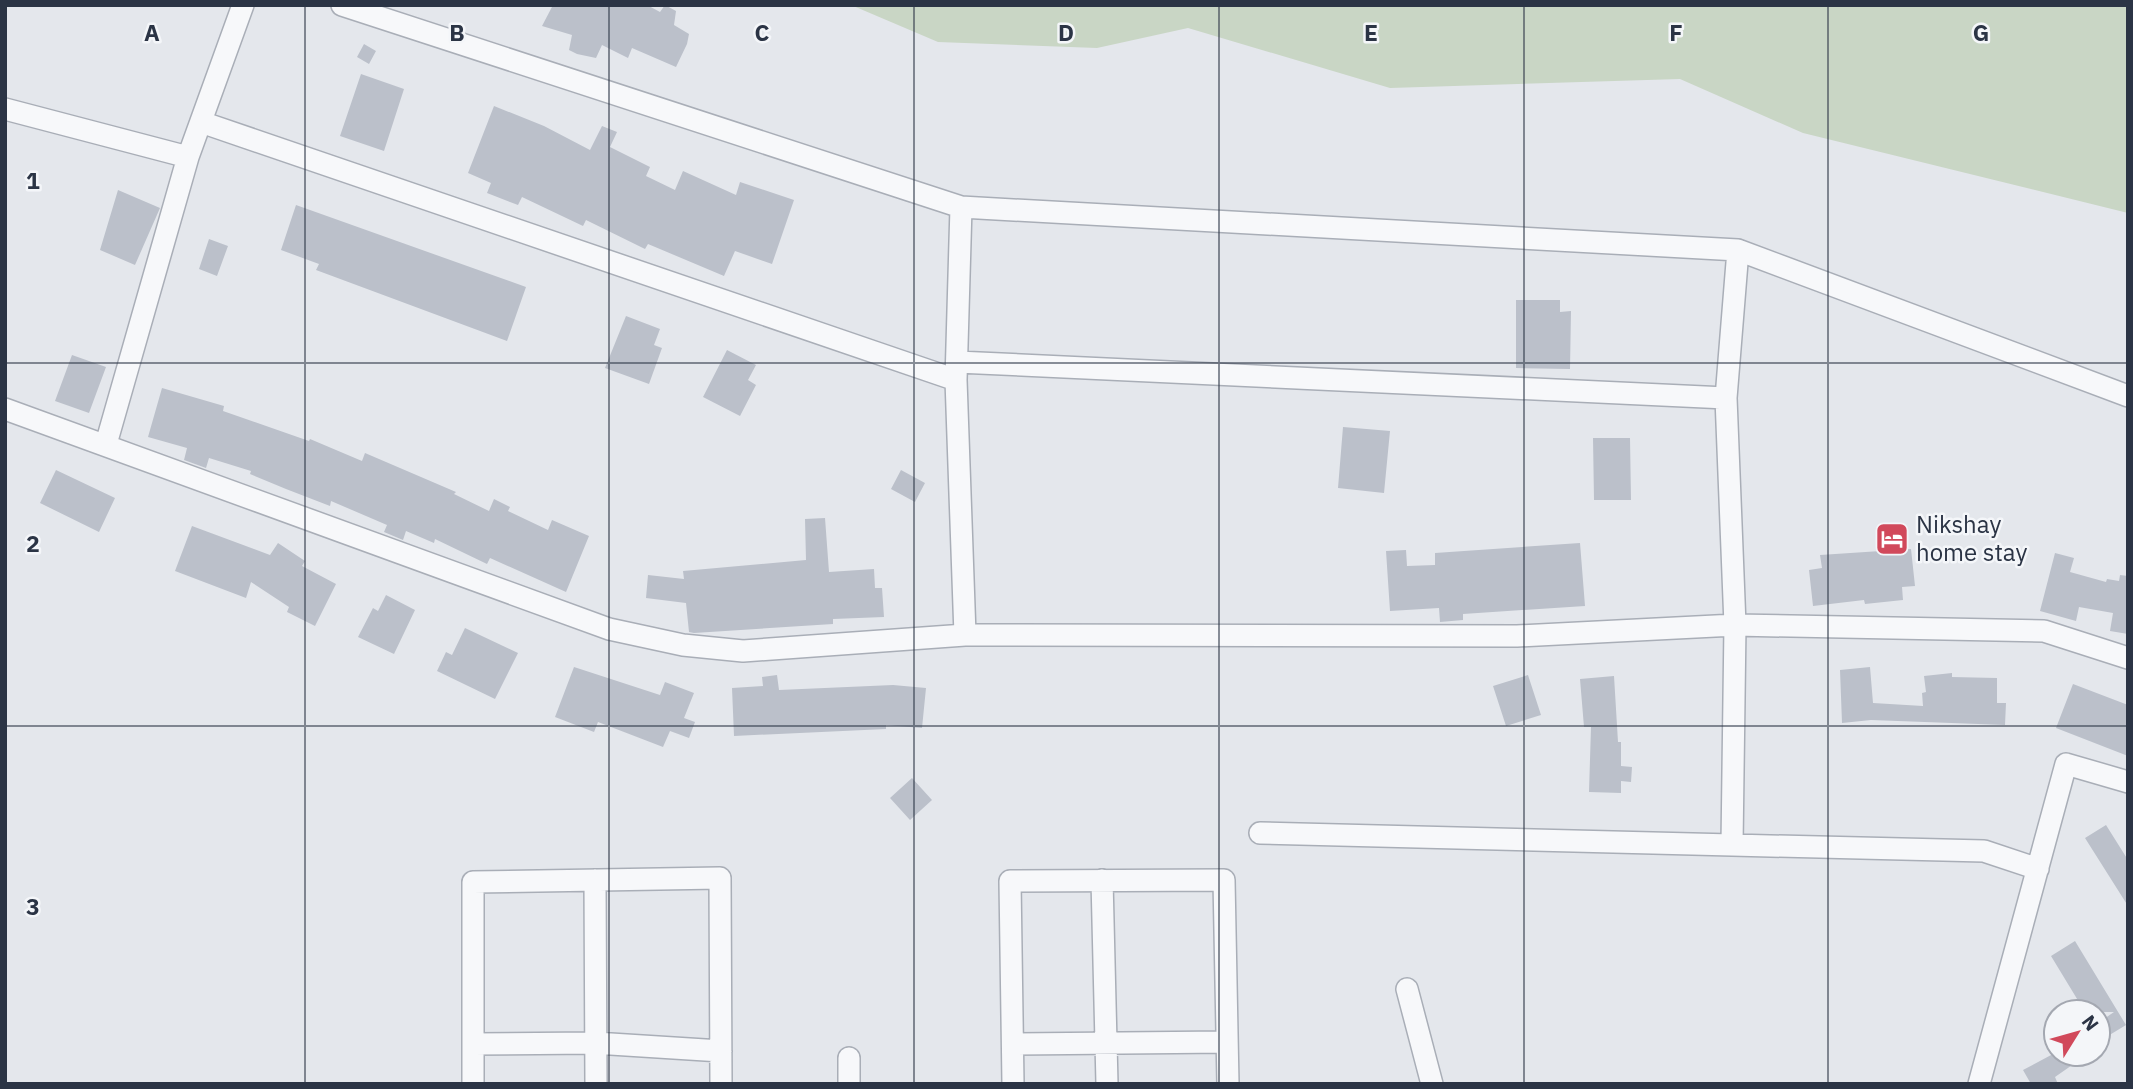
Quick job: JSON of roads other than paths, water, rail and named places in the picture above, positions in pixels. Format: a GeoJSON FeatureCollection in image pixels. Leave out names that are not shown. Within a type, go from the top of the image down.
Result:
{"type":"FeatureCollection","features":[{"type":"Feature","properties":{"kind":"street"},"geometry":{"type":"LineString","coordinates":[[106,444],[188,157],[243,5]]}},
{"type":"Feature","properties":{"kind":"street"},"geometry":{"type":"LineString","coordinates":[[342,5],[961,207],[1738,250],[2128,396]]}},
{"type":"Feature","properties":{"kind":"street"},"geometry":{"type":"LineString","coordinates":[[5,109],[188,157]]}},
{"type":"Feature","properties":{"kind":"street"},"geometry":{"type":"LineString","coordinates":[[201,122],[957,371],[1726,398]]}},
{"type":"Feature","properties":{"kind":"street"},"geometry":{"type":"LineString","coordinates":[[961,207],[957,371],[965,635]]}},
{"type":"Feature","properties":{"kind":"street"},"geometry":{"type":"LineString","coordinates":[[1732,845],[1735,625],[1726,398],[1738,250]]}},
{"type":"Feature","properties":{"kind":"street"},"geometry":{"type":"LineString","coordinates":[[5,409],[609,629],[671,642],[743,651],[965,635],[1517,635],[1735,625],[2044,631],[2128,658]]}},
{"type":"Feature","properties":{"kind":"street"},"geometry":{"type":"LineString","coordinates":[[1979,1084],[2066,764],[2128,782]]}},
{"type":"Feature","properties":{"kind":"street"},"geometry":{"type":"LineString","coordinates":[[1260,833],[1984,851],[2038,869]]}},
{"type":"Feature","properties":{"kind":"street"},"geometry":{"type":"LineString","coordinates":[[473,1084],[473,882],[720,878],[721,1084]]}},
{"type":"Feature","properties":{"kind":"street"},"geometry":{"type":"LineString","coordinates":[[595,880],[596,1084]]}},
{"type":"Feature","properties":{"kind":"street"},"geometry":{"type":"LineString","coordinates":[[1102,880],[1107,1084]]}},
{"type":"Feature","properties":{"kind":"street"},"geometry":{"type":"LineString","coordinates":[[1013,1084],[1010,881],[1224,880],[1228,1084]]}},
{"type":"Feature","properties":{"kind":"street"},"geometry":{"type":"LineString","coordinates":[[1407,989],[1432,1084]]}},
{"type":"Feature","properties":{"kind":"street"},"geometry":{"type":"LineString","coordinates":[[1013,1044],[1227,1042]]}},
{"type":"Feature","properties":{"kind":"street"},"geometry":{"type":"LineString","coordinates":[[473,1044],[596,1043],[721,1051]]}},
{"type":"Feature","properties":{"kind":"street"},"geometry":{"type":"LineString","coordinates":[[849,1058],[849,1084]]}},
{"type":"Feature","properties":{"kind":"place","name":"Nikshay home stay"},"geometry":{"type":"Point","coordinates":[1892,539]}}]}
